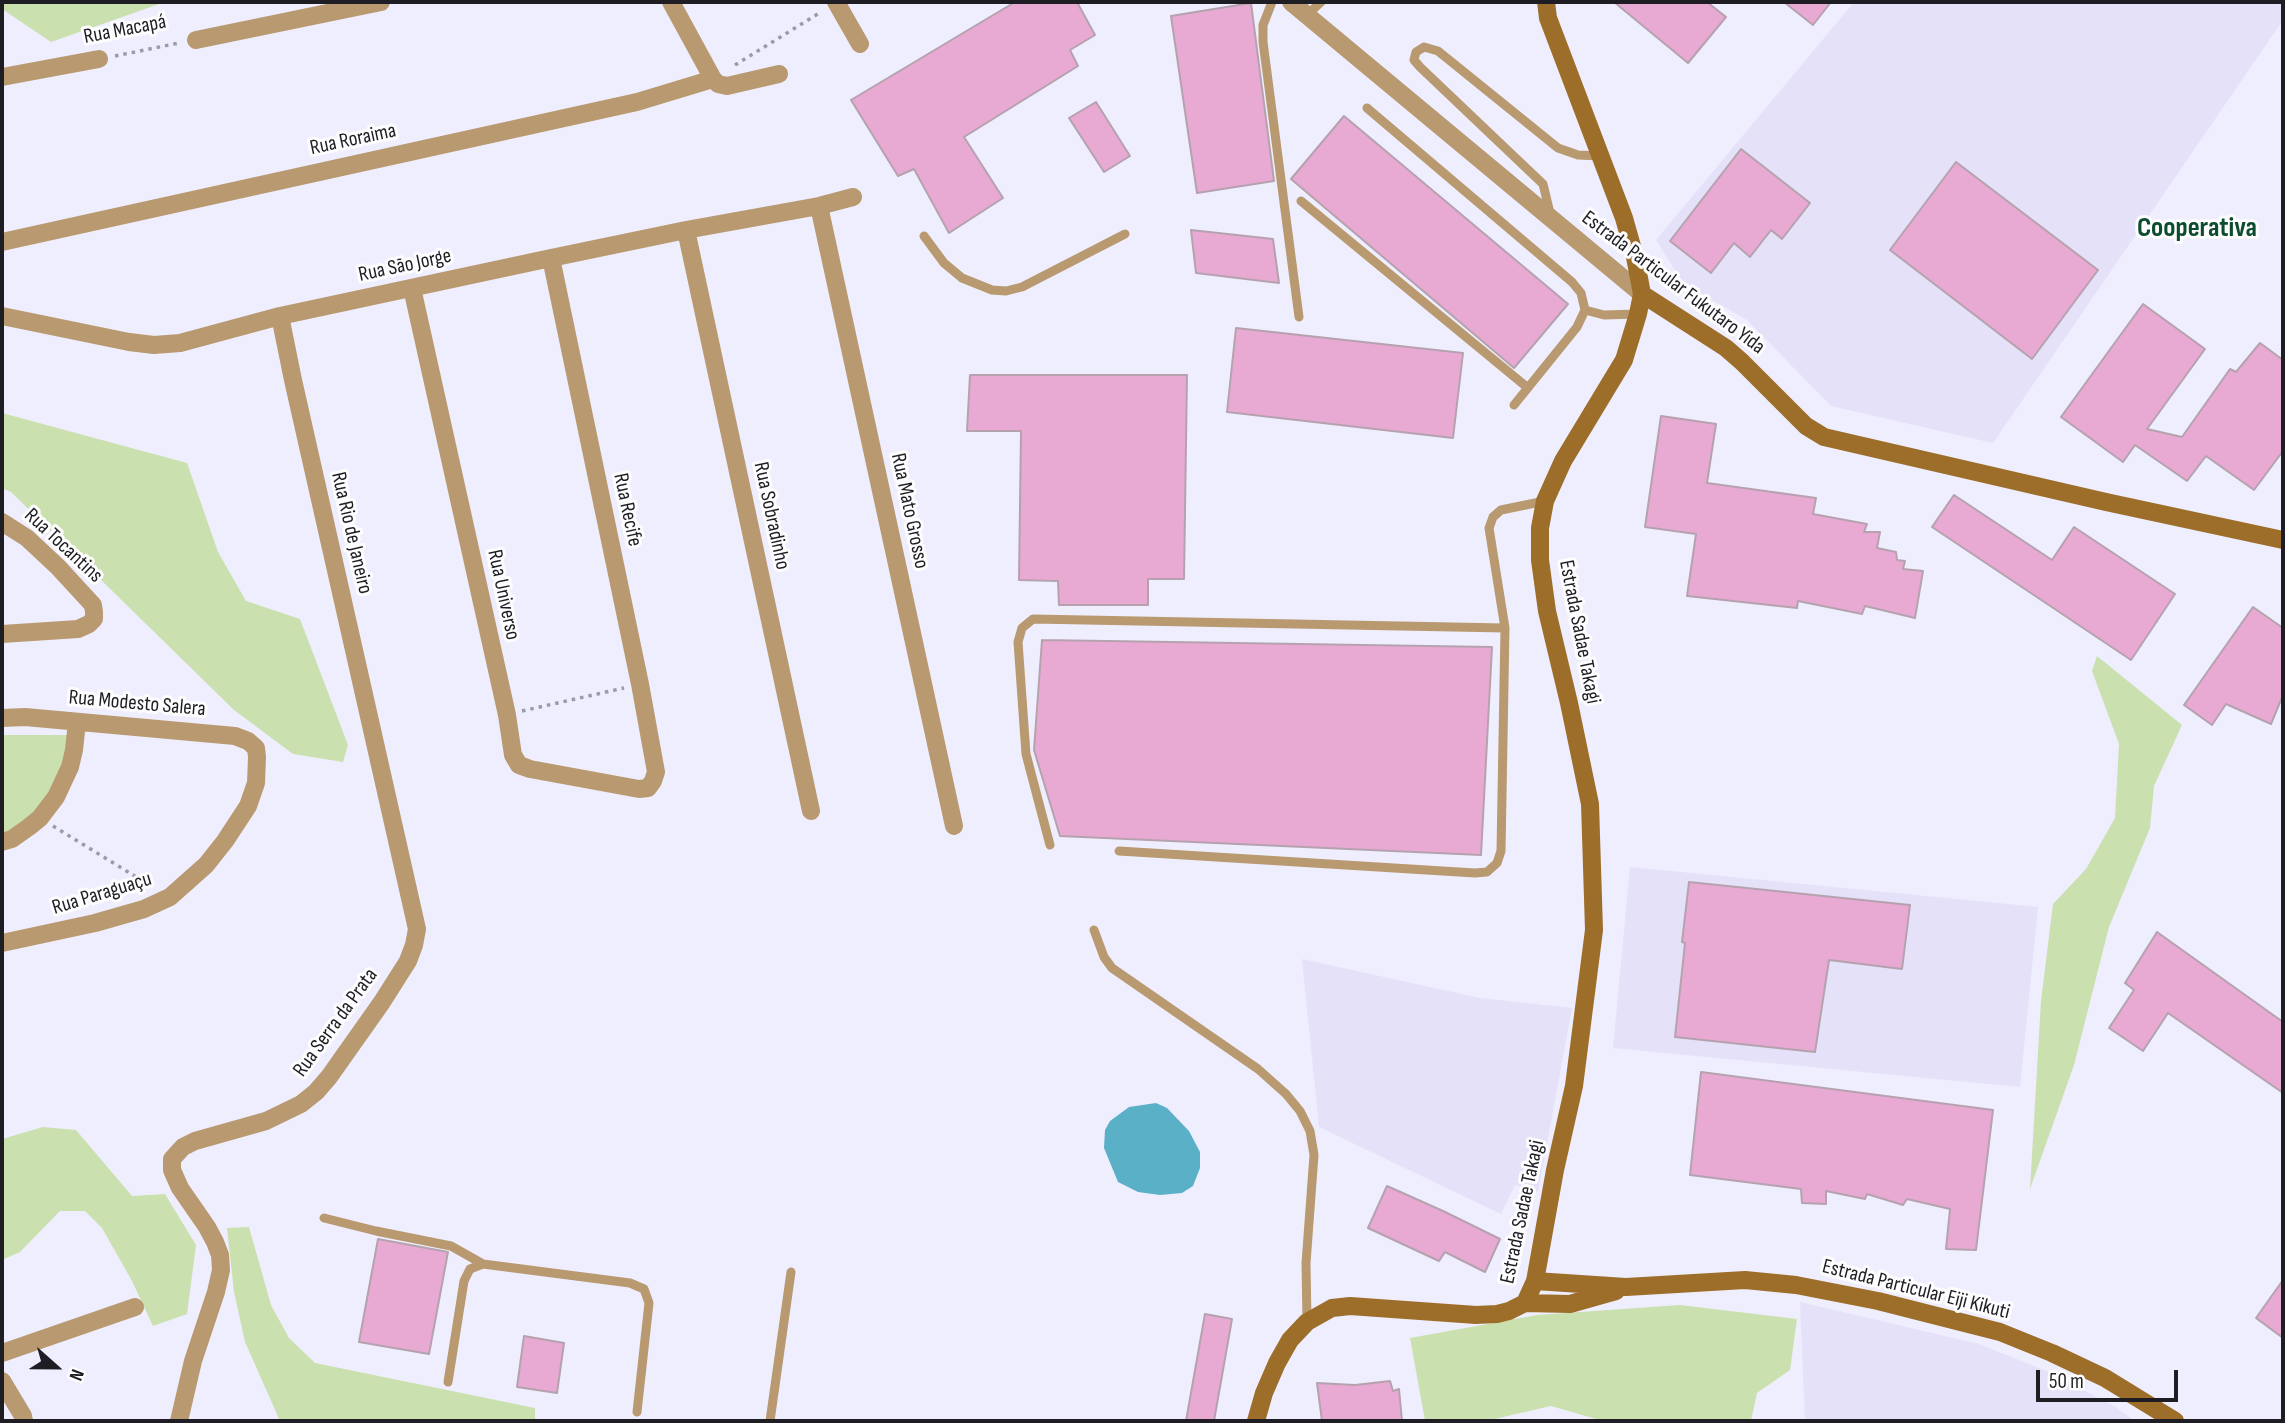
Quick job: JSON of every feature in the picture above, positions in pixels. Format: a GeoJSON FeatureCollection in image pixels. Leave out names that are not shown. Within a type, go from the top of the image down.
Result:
{"type":"FeatureCollection","features":[{"type":"Feature","properties":{"kind":"street","name":"Rua Macapá"},"geometry":{"type":"LineString","coordinates":[[196,40],[381,2]]}},
{"type":"Feature","properties":{"kind":"street"},"geometry":{"type":"LineString","coordinates":[[671,2],[713,79]]}},
{"type":"Feature","properties":{"kind":"street"},"geometry":{"type":"LineString","coordinates":[[836,2],[860,44]]}},
{"type":"Feature","properties":{"kind":"street","name":"Estrada Particular Fukutaro Yida"},"geometry":{"type":"LineString","coordinates":[[1291,2],[1642,294],[1726,348],[1806,426],[1824,437],[2283,540]]}},
{"type":"Feature","properties":{"kind":"street","name":"Estrada Sadae Takagi"},"geometry":{"type":"LineString","coordinates":[[1525,1303],[1535,1281],[1555,1170],[1576,1076],[1594,930],[1590,804],[1547,611],[1540,560],[1540,528],[1545,501],[1563,461],[1624,360],[1642,294],[1628,231],[1548,18],[1546,2]]}},
{"type":"Feature","properties":{"kind":"street","name":"Rua Macapá"},"geometry":{"type":"LineString","coordinates":[[2,77],[99,59]]}},
{"type":"Feature","properties":{"kind":"street","name":"Rua Roraima"},"geometry":{"type":"LineString","coordinates":[[2,242],[637,102],[713,79],[718,84],[727,86],[779,74]]}},
{"type":"Feature","properties":{"kind":"street","name":"Rua São Jorge"},"geometry":{"type":"LineString","coordinates":[[2,316],[154,345],[180,343],[280,316],[853,197]]}},
{"type":"Feature","properties":{"kind":"street","name":"Rua Mato Grosso"},"geometry":{"type":"LineString","coordinates":[[819,206],[954,825]]}},
{"type":"Feature","properties":{"kind":"street","name":"Rua Sobradinho"},"geometry":{"type":"LineString","coordinates":[[685,230],[811,811]]}},
{"type":"Feature","properties":{"kind":"street","name":"Rua Recife"},"geometry":{"type":"LineString","coordinates":[[551,258],[656,772]]}},
{"type":"Feature","properties":{"kind":"street","name":"Rua Universo"},"geometry":{"type":"LineString","coordinates":[[412,288],[507,715],[513,755],[519,765],[530,769],[639,789],[648,788],[656,772]]}},
{"type":"Feature","properties":{"kind":"street","name":"Rua Rio de Janeiro"},"geometry":{"type":"LineString","coordinates":[[280,316],[379,759]]}},
{"type":"Feature","properties":{"kind":"street","name":"Rua Tocantins"},"geometry":{"type":"LineString","coordinates":[[2,522],[27,538],[58,567],[93,605],[94,619],[78,629],[2,634]]}},
{"type":"Feature","properties":{"kind":"street","name":"Rua Modesto Salera"},"geometry":{"type":"LineString","coordinates":[[2,718],[25,717],[235,736],[248,741],[256,748],[257,757]]}},
{"type":"Feature","properties":{"kind":"street"},"geometry":{"type":"LineString","coordinates":[[2,842],[12,839],[40,818],[56,797],[74,750],[77,722]]}},
{"type":"Feature","properties":{"kind":"street","name":"Rua Paraguaçu"},"geometry":{"type":"LineString","coordinates":[[2,943],[108,920],[144,909],[170,897],[206,865],[248,806],[257,783],[257,757]]}},
{"type":"Feature","properties":{"kind":"street","name":"Rua Serra da Prata"},"geometry":{"type":"LineString","coordinates":[[180,1421],[193,1361],[221,1270],[220,1255],[215,1242],[180,1188],[172,1171],[172,1159],[183,1147],[195,1141],[266,1121],[301,1104],[316,1092],[382,1003],[408,961],[414,946],[417,929],[415,913],[379,759]]}},
{"type":"Feature","properties":{"kind":"street","name":"Estrada Particular Eiji Kikuti"},"geometry":{"type":"LineString","coordinates":[[1535,1281],[1626,1287],[1745,1279],[1796,1285],[1940,1315],[2000,1332],[2053,1353],[2105,1378],[2175,1421]]}},
{"type":"Feature","properties":{"kind":"street","name":"Estrada Particular Eiji Kikuti"},"geometry":{"type":"LineString","coordinates":[[1256,1421],[1264,1393],[1290,1340],[1307,1322],[1332,1308],[1350,1306],[1476,1315],[1509,1311],[1525,1303],[1570,1304],[1626,1287]]}},
{"type":"Feature","properties":{"kind":"street"},"geometry":{"type":"LineString","coordinates":[[2,1353],[135,1307]]}},
{"type":"Feature","properties":{"kind":"street"},"geometry":{"type":"LineString","coordinates":[[2,1381],[24,1421]]}},
{"type":"Feature","properties":{"kind":"lane"},"geometry":{"type":"LineString","coordinates":[[1272,2],[1263,25],[1263,42],[1299,317]]}},
{"type":"Feature","properties":{"kind":"lane"},"geometry":{"type":"LineString","coordinates":[[1307,16],[1321,2]]}},
{"type":"Feature","properties":{"kind":"lane"},"geometry":{"type":"LineString","coordinates":[[1551,218],[1543,184],[1420,67],[1414,60],[1416,52],[1424,47],[1438,51],[1558,148],[1578,155],[1600,156]]}},
{"type":"Feature","properties":{"kind":"lane"},"geometry":{"type":"LineString","coordinates":[[1367,108],[1572,282],[1581,293],[1585,310],[1577,327],[1514,405]]}},
{"type":"Feature","properties":{"kind":"lane"},"geometry":{"type":"LineString","coordinates":[[1301,201],[1528,387]]}},
{"type":"Feature","properties":{"kind":"lane"},"geometry":{"type":"LineString","coordinates":[[924,236],[944,263],[962,278],[984,287],[1006,291],[1022,286],[1125,234]]}},
{"type":"Feature","properties":{"kind":"lane"},"geometry":{"type":"LineString","coordinates":[[1585,310],[1604,315],[1638,314]]}},
{"type":"Feature","properties":{"kind":"lane"},"geometry":{"type":"LineString","coordinates":[[1119,851],[1487,872],[1497,863],[1501,851],[1505,628],[1489,528],[1493,517],[1502,510],[1545,501]]}},
{"type":"Feature","properties":{"kind":"lane"},"geometry":{"type":"LineString","coordinates":[[1050,845],[1029,765],[1018,642],[1022,628],[1033,619],[1505,628]]}},
{"type":"Feature","properties":{"kind":"lane"},"geometry":{"type":"LineString","coordinates":[[1094,930],[1104,957],[1112,968],[1258,1069],[1286,1094],[1300,1111],[1310,1131],[1314,1154],[1306,1264],[1307,1322]]}},
{"type":"Feature","properties":{"kind":"lane"},"geometry":{"type":"LineString","coordinates":[[324,1218],[451,1246],[483,1264],[630,1283],[644,1289],[649,1303],[637,1412]]}},
{"type":"Feature","properties":{"kind":"lane"},"geometry":{"type":"LineString","coordinates":[[448,1382],[464,1281],[470,1269],[483,1264]]}},
{"type":"Feature","properties":{"kind":"lane"},"geometry":{"type":"LineString","coordinates":[[770,1421],[791,1272]]}},
{"type":"Feature","properties":{"kind":"path"},"geometry":{"type":"LineString","coordinates":[[713,79],[836,2]]}},
{"type":"Feature","properties":{"kind":"path","name":"Rua Macapá"},"geometry":{"type":"LineString","coordinates":[[99,59],[196,40]]}},
{"type":"Feature","properties":{"kind":"path"},"geometry":{"type":"LineString","coordinates":[[507,715],[640,684]]}},
{"type":"Feature","properties":{"kind":"path"},"geometry":{"type":"LineString","coordinates":[[40,818],[170,897]]}},
{"type":"Feature","properties":{"kind":"shaded area"},"geometry":{"type":"Polygon","coordinates":[[[1854,2],[2283,2],[2283,20],[1993,443],[1831,406],[1747,320],[1683,283],[1656,240],[1854,2]]]}},
{"type":"Feature","properties":{"kind":"shaded area"},"geometry":{"type":"Polygon","coordinates":[[[1630,867],[2038,907],[2020,1087],[1613,1048],[1630,867]]]}},
{"type":"Feature","properties":{"kind":"shaded area"},"geometry":{"type":"Polygon","coordinates":[[[1302,959],[1480,998],[1572,1008],[1538,1192],[1515,1185],[1501,1214],[1319,1127],[1302,959]]]}},
{"type":"Feature","properties":{"kind":"shaded area"},"geometry":{"type":"Polygon","coordinates":[[[1800,1302],[1979,1344],[2054,1374],[2117,1408],[2135,1421],[1805,1421],[1800,1302]]]}},
{"type":"Feature","properties":{"kind":"green space"},"geometry":{"type":"Polygon","coordinates":[[[2,2],[165,2],[51,42],[2,9],[2,2]]]}},
{"type":"Feature","properties":{"kind":"green space"},"geometry":{"type":"Polygon","coordinates":[[[2,413],[187,463],[218,552],[246,601],[300,619],[348,745],[343,762],[293,754],[234,710],[11,492],[2,488],[2,413]]]}},
{"type":"Feature","properties":{"kind":"green space"},"geometry":{"type":"Polygon","coordinates":[[[2097,656],[2182,725],[2154,786],[2150,828],[2109,927],[2074,1065],[2030,1189],[2041,1001],[2053,904],[2086,869],[2115,818],[2119,744],[2092,671],[2097,656]]]}},
{"type":"Feature","properties":{"kind":"green space"},"geometry":{"type":"Polygon","coordinates":[[[2,735],[74,735],[48,807],[2,840],[2,735]]]}},
{"type":"Feature","properties":{"kind":"green space"},"geometry":{"type":"Polygon","coordinates":[[[43,1127],[76,1130],[132,1196],[165,1194],[196,1245],[187,1314],[153,1326],[132,1281],[102,1228],[85,1211],[60,1211],[20,1252],[2,1260],[2,1139],[43,1127]]]}},
{"type":"Feature","properties":{"kind":"green space"},"geometry":{"type":"Polygon","coordinates":[[[249,1227],[271,1305],[289,1338],[315,1363],[535,1408],[535,1421],[280,1421],[245,1342],[234,1292],[227,1228],[249,1227]]]}},
{"type":"Feature","properties":{"kind":"green space"},"geometry":{"type":"Polygon","coordinates":[[[1680,1305],[1797,1319],[1790,1370],[1757,1393],[1751,1421],[1598,1421],[1551,1406],[1486,1421],[1425,1421],[1410,1338],[1537,1315],[1680,1305]]]}},
{"type":"Feature","properties":{"kind":"water"},"geometry":{"type":"Polygon","coordinates":[[[1156,1103],[1167,1108],[1189,1131],[1200,1152],[1200,1168],[1193,1186],[1182,1193],[1160,1195],[1138,1192],[1118,1182],[1104,1148],[1105,1130],[1110,1121],[1129,1107],[1156,1103]]]}},
{"type":"Feature","properties":{"kind":"building"},"geometry":{"type":"Polygon","coordinates":[[[1015,2],[1077,2],[1095,35],[1070,50],[1078,66],[964,137],[1003,198],[949,233],[914,169],[898,176],[851,100],[1015,2]]]}},
{"type":"Feature","properties":{"kind":"building"},"geometry":{"type":"Polygon","coordinates":[[[1614,2],[1707,2],[1726,17],[1688,63],[1614,2]]]}},
{"type":"Feature","properties":{"kind":"building"},"geometry":{"type":"Polygon","coordinates":[[[1784,2],[1831,2],[1813,25],[1784,2]]]}},
{"type":"Feature","properties":{"kind":"building"},"geometry":{"type":"Polygon","coordinates":[[[1251,3],[1274,181],[1197,193],[1171,16],[1251,3]]]}},
{"type":"Feature","properties":{"kind":"building"},"geometry":{"type":"Polygon","coordinates":[[[1096,102],[1130,156],[1104,172],[1069,118],[1096,102]]]}},
{"type":"Feature","properties":{"kind":"building"},"geometry":{"type":"Polygon","coordinates":[[[1344,116],[1568,304],[1514,368],[1291,179],[1344,116]]]}},
{"type":"Feature","properties":{"kind":"building"},"geometry":{"type":"Polygon","coordinates":[[[1741,149],[1810,203],[1782,239],[1771,230],[1750,257],[1734,243],[1711,273],[1670,241],[1741,149]]]}},
{"type":"Feature","properties":{"kind":"building"},"geometry":{"type":"Polygon","coordinates":[[[1956,162],[2098,270],[2032,359],[1890,250],[1956,162]]]}},
{"type":"Feature","properties":{"kind":"building"},"geometry":{"type":"Polygon","coordinates":[[[1191,230],[1273,239],[1279,283],[1196,273],[1191,230]]]}},
{"type":"Feature","properties":{"kind":"building"},"geometry":{"type":"Polygon","coordinates":[[[2143,304],[2205,349],[2147,429],[2182,437],[2230,369],[2236,372],[2260,343],[2283,360],[2283,451],[2254,490],[2206,456],[2187,481],[2135,445],[2123,462],[2061,417],[2143,304]]]}},
{"type":"Feature","properties":{"kind":"building"},"geometry":{"type":"Polygon","coordinates":[[[1236,328],[1463,353],[1453,438],[1227,412],[1236,328]]]}},
{"type":"Feature","properties":{"kind":"building"},"geometry":{"type":"Polygon","coordinates":[[[970,375],[1187,375],[1184,579],[1148,579],[1148,605],[1059,605],[1058,581],[1019,580],[1021,431],[967,431],[970,375]]]}},
{"type":"Feature","properties":{"kind":"building"},"geometry":{"type":"Polygon","coordinates":[[[1661,416],[1716,424],[1707,483],[1816,498],[1813,514],[1867,524],[1864,532],[1880,532],[1877,548],[1896,552],[1897,560],[1905,561],[1903,569],[1923,571],[1915,618],[1865,606],[1862,614],[1798,601],[1797,608],[1687,596],[1696,534],[1645,527],[1661,416]]]}},
{"type":"Feature","properties":{"kind":"building"},"geometry":{"type":"Polygon","coordinates":[[[1954,495],[2052,560],[2074,527],[2175,594],[2131,660],[1932,527],[1954,495]]]}},
{"type":"Feature","properties":{"kind":"building"},"geometry":{"type":"Polygon","coordinates":[[[2253,607],[2283,628],[2283,695],[2271,724],[2226,704],[2212,725],[2184,705],[2253,607]]]}},
{"type":"Feature","properties":{"kind":"building"},"geometry":{"type":"Polygon","coordinates":[[[1042,640],[1492,647],[1481,855],[1060,836],[1034,750],[1042,640]]]}},
{"type":"Feature","properties":{"kind":"building"},"geometry":{"type":"Polygon","coordinates":[[[1689,882],[1910,905],[1902,969],[1829,960],[1815,1052],[1675,1037],[1689,882]]]}},
{"type":"Feature","properties":{"kind":"building"},"geometry":{"type":"Polygon","coordinates":[[[2157,932],[2283,1022],[2283,1093],[2168,1013],[2143,1051],[2109,1028],[2134,990],[2125,983],[2157,932]]]}},
{"type":"Feature","properties":{"kind":"building"},"geometry":{"type":"Polygon","coordinates":[[[1701,1072],[1993,1110],[1976,1250],[1946,1249],[1950,1209],[1907,1199],[1903,1205],[1867,1194],[1865,1199],[1826,1191],[1826,1204],[1802,1203],[1801,1189],[1690,1175],[1701,1072]]]}},
{"type":"Feature","properties":{"kind":"building"},"geometry":{"type":"Polygon","coordinates":[[[1387,1186],[1500,1239],[1485,1272],[1445,1252],[1439,1261],[1368,1228],[1387,1186]]]}},
{"type":"Feature","properties":{"kind":"building"},"geometry":{"type":"Polygon","coordinates":[[[378,1239],[448,1252],[429,1354],[359,1342],[378,1239]]]}},
{"type":"Feature","properties":{"kind":"building"},"geometry":{"type":"Polygon","coordinates":[[[2283,1280],[2283,1338],[2256,1318],[2283,1280]]]}},
{"type":"Feature","properties":{"kind":"building"},"geometry":{"type":"Polygon","coordinates":[[[1205,1314],[1232,1319],[1214,1421],[1186,1421],[1205,1314]]]}},
{"type":"Feature","properties":{"kind":"building"},"geometry":{"type":"Polygon","coordinates":[[[524,1336],[564,1343],[557,1393],[517,1387],[524,1336]]]}},
{"type":"Feature","properties":{"kind":"building"},"geometry":{"type":"Polygon","coordinates":[[[1390,1381],[1393,1391],[1399,1389],[1402,1421],[1322,1421],[1317,1383],[1355,1385],[1390,1381]]]}},
{"type":"Feature","properties":{"kind":"district","name":"Cooperativa"},"geometry":{"type":"Point","coordinates":[2197,229]}}]}
